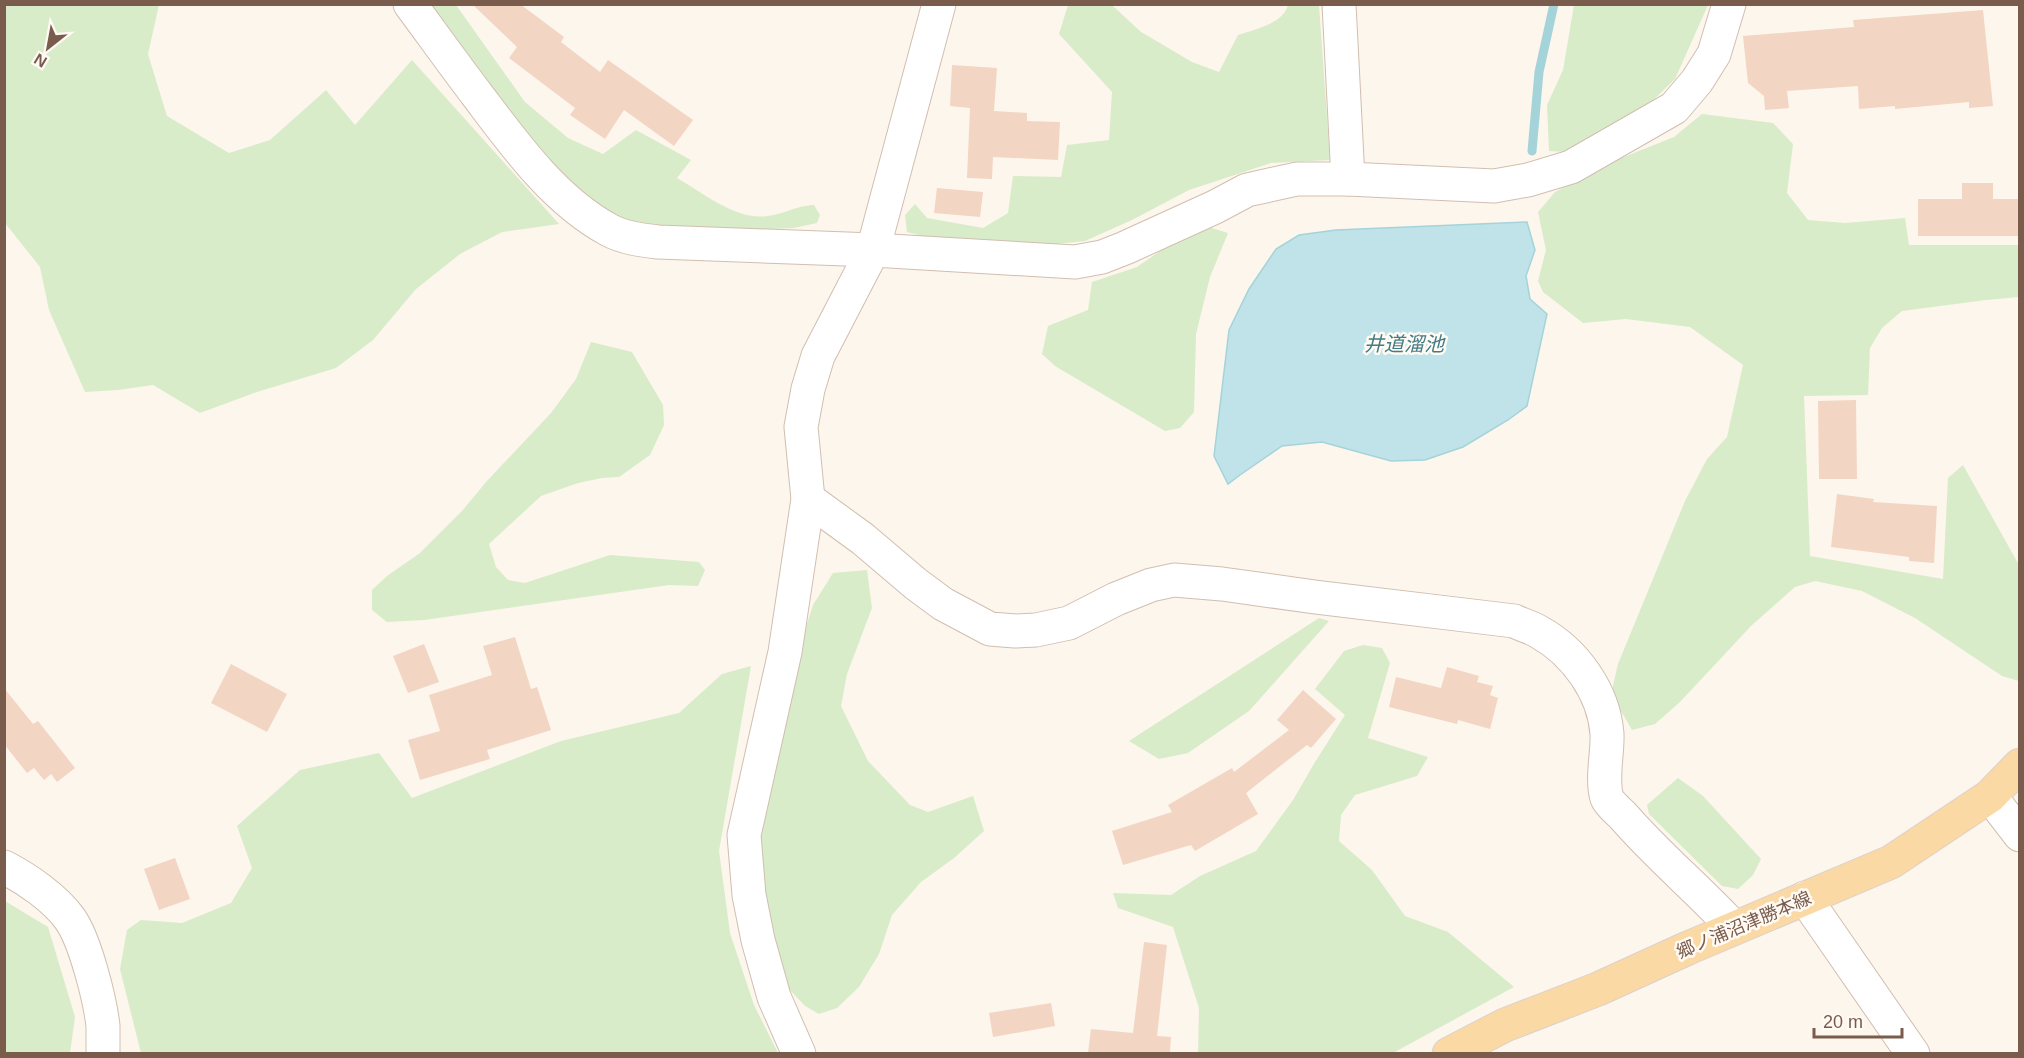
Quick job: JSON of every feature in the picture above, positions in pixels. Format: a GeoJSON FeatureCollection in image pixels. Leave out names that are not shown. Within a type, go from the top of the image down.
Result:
{"type":"FeatureCollection","features":[{"type":"Feature","properties":{"kind":"main road","name":"郷ノ浦沼津勝本線"},"geometry":{"type":"LineString","coordinates":[[1449,1053],[1505,1025],[1598,989],[1734,928],[1891,862],[1990,796],[2019,765]]}},
{"type":"Feature","properties":{"kind":"street"},"geometry":{"type":"LineString","coordinates":[[410,4],[499,124],[547,182],[583,213],[610,231],[658,243],[873,250],[1075,262],[1102,257],[1125,248],[1247,190],[1297,179],[1348,179],[1494,186],[1528,180],[1571,167],[1674,108],[1697,81],[1714,54],[1729,4]]}},
{"type":"Feature","properties":{"kind":"street"},"geometry":{"type":"LineString","coordinates":[[799,1053],[774,998],[758,940],[750,895],[744,835],[785,652],[808,499],[801,427],[808,389],[818,356],[873,250],[939,4]]}},
{"type":"Feature","properties":{"kind":"street"},"geometry":{"type":"LineString","coordinates":[[1339,4],[1348,179]]}},
{"type":"Feature","properties":{"kind":"street"},"geometry":{"type":"LineString","coordinates":[[808,499],[864,539],[943,604],[990,629],[1036,630],[1069,623],[1151,585],[1174,580],[1514,621],[1538,631],[1576,661],[1590,681],[1600,702],[1607,733],[1605,771],[1607,798],[1642,838],[1734,928]]}},
{"type":"Feature","properties":{"kind":"street"},"geometry":{"type":"LineString","coordinates":[[1990,796],[2019,835]]}},
{"type":"Feature","properties":{"kind":"street"},"geometry":{"type":"LineString","coordinates":[[4,867],[48,896],[70,919],[83,946],[94,988],[102,1025],[103,1053]]}},
{"type":"Feature","properties":{"kind":"street"},"geometry":{"type":"LineString","coordinates":[[1805,898],[1913,1053]]}},
{"type":"Feature","properties":{"kind":"green space"},"geometry":{"type":"Polygon","coordinates":[[[4,5],[159,5],[148,54],[167,116],[229,153],[270,140],[326,90],[355,125],[412,60],[559,224],[502,232],[460,254],[416,289],[373,340],[336,368],[257,392],[200,413],[153,385],[85,392],[49,310],[40,267],[5,223],[4,5]]]}},
{"type":"Feature","properties":{"kind":"green space"},"geometry":{"type":"Polygon","coordinates":[[[422,5],[456,5],[525,102],[568,138],[603,154],[636,130],[691,160],[677,178],[732,210],[756,216],[768,216],[802,206],[814,205],[820,215],[817,223],[794,228],[743,230],[649,226],[609,216],[559,180],[422,5]]]}},
{"type":"Feature","properties":{"kind":"green space"},"geometry":{"type":"Polygon","coordinates":[[[1068,5],[1112,5],[1141,32],[1192,62],[1219,72],[1238,35],[1274,21],[1280,17],[1288,5],[1319,5],[1330,160],[1271,163],[1189,190],[1132,220],[1085,241],[1036,246],[957,245],[907,232],[905,215],[915,204],[927,218],[983,228],[1008,213],[1013,176],[1061,177],[1067,145],[1109,140],[1112,92],[1059,34],[1068,5]]]}},
{"type":"Feature","properties":{"kind":"green space"},"geometry":{"type":"Polygon","coordinates":[[[1574,5],[1708,5],[1675,79],[1646,107],[1567,152],[1549,151],[1547,105],[1563,70],[1574,5]]]}},
{"type":"Feature","properties":{"kind":"green space"},"geometry":{"type":"Polygon","coordinates":[[[1702,114],[1773,123],[1793,144],[1787,193],[1808,220],[1845,223],[1905,218],[1909,245],[2019,245],[2019,297],[1902,311],[1882,328],[1870,348],[1868,395],[1804,396],[1810,556],[1943,579],[1948,478],[1963,465],[2019,565],[2019,681],[2002,676],[1915,618],[1862,591],[1815,581],[1795,587],[1751,626],[1680,702],[1655,724],[1632,730],[1611,694],[1618,664],[1685,501],[1707,459],[1727,437],[1743,365],[1690,327],[1626,319],[1583,323],[1543,292],[1538,281],[1546,250],[1538,212],[1555,192],[1614,161],[1674,137],[1702,114]]]}},
{"type":"Feature","properties":{"kind":"green space"},"geometry":{"type":"Polygon","coordinates":[[[1199,224],[1228,233],[1210,277],[1196,334],[1194,412],[1180,428],[1165,431],[1055,366],[1042,354],[1048,326],[1088,310],[1092,282],[1137,267],[1199,224]]]}},
{"type":"Feature","properties":{"kind":"green space"},"geometry":{"type":"Polygon","coordinates":[[[591,342],[632,352],[663,405],[664,425],[650,455],[619,477],[578,483],[541,496],[489,544],[496,567],[508,580],[525,583],[610,555],[699,562],[705,570],[698,586],[669,585],[424,620],[387,622],[372,610],[372,590],[387,576],[420,553],[462,511],[551,413],[576,379],[591,342]]]}},
{"type":"Feature","properties":{"kind":"green space"},"geometry":{"type":"Polygon","coordinates":[[[867,570],[872,608],[847,674],[841,706],[868,761],[910,805],[928,812],[973,796],[984,831],[954,858],[921,882],[892,915],[879,954],[859,987],[837,1008],[819,1014],[805,1006],[789,989],[763,895],[756,783],[813,605],[833,573],[867,570]]]}},
{"type":"Feature","properties":{"kind":"green space"},"geometry":{"type":"Polygon","coordinates":[[[1319,618],[1329,621],[1249,711],[1188,753],[1159,759],[1129,741],[1319,618]]]}},
{"type":"Feature","properties":{"kind":"green space"},"geometry":{"type":"Polygon","coordinates":[[[1363,645],[1382,648],[1390,663],[1368,738],[1428,757],[1417,776],[1355,795],[1341,815],[1339,841],[1372,870],[1405,916],[1448,932],[1514,987],[1393,1053],[1198,1053],[1199,1008],[1173,927],[1118,908],[1113,893],[1171,895],[1200,876],[1256,851],[1293,800],[1345,715],[1315,689],[1344,651],[1363,645]]]}},
{"type":"Feature","properties":{"kind":"green space"},"geometry":{"type":"Polygon","coordinates":[[[751,666],[719,851],[730,933],[754,1005],[778,1053],[141,1053],[120,969],[127,930],[141,920],[182,923],[231,903],[252,868],[237,826],[300,770],[379,753],[412,798],[561,741],[679,713],[722,674],[751,666]]]}},
{"type":"Feature","properties":{"kind":"green space"},"geometry":{"type":"Polygon","coordinates":[[[1678,778],[1703,796],[1761,859],[1753,875],[1738,889],[1722,886],[1649,814],[1647,805],[1678,778]]]}},
{"type":"Feature","properties":{"kind":"green space"},"geometry":{"type":"Polygon","coordinates":[[[5,901],[48,927],[75,1017],[70,1053],[5,1053],[5,901]]]}},
{"type":"Feature","properties":{"kind":"water","name":"井道溜池"},"geometry":{"type":"Polygon","coordinates":[[[1527,222],[1535,250],[1526,276],[1530,299],[1547,314],[1527,406],[1463,447],[1425,460],[1391,461],[1322,442],[1282,446],[1228,484],[1214,456],[1229,330],[1249,289],[1276,249],[1299,235],[1336,230],[1527,222]]]}},
{"type":"Feature","properties":{"kind":"building"},"geometry":{"type":"Polygon","coordinates":[[[472,4],[520,4],[564,37],[561,42],[600,72],[608,60],[693,120],[674,146],[624,110],[605,139],[570,115],[575,108],[509,58],[517,47],[472,4]]]}},
{"type":"Feature","properties":{"kind":"building"},"geometry":{"type":"Polygon","coordinates":[[[1983,10],[1993,106],[1969,108],[1969,102],[1895,109],[1895,106],[1859,109],[1858,86],[1787,91],[1789,108],[1765,110],[1764,96],[1748,83],[1743,36],[1854,27],[1853,20],[1983,10]]]}},
{"type":"Feature","properties":{"kind":"building"},"geometry":{"type":"Polygon","coordinates":[[[952,65],[997,68],[994,111],[1027,113],[1027,121],[1060,122],[1058,160],[993,157],[992,179],[967,178],[970,108],[950,106],[952,65]]]}},
{"type":"Feature","properties":{"kind":"building"},"geometry":{"type":"Polygon","coordinates":[[[1962,183],[1993,183],[1993,199],[2019,199],[2019,236],[1918,236],[1918,199],[1962,199],[1962,183]]]}},
{"type":"Feature","properties":{"kind":"building"},"geometry":{"type":"Polygon","coordinates":[[[937,188],[983,192],[980,217],[934,213],[937,188]]]}},
{"type":"Feature","properties":{"kind":"building"},"geometry":{"type":"Polygon","coordinates":[[[1856,400],[1857,479],[1819,479],[1818,401],[1856,400]]]}},
{"type":"Feature","properties":{"kind":"building"},"geometry":{"type":"Polygon","coordinates":[[[1837,494],[1874,499],[1873,502],[1937,506],[1934,563],[1909,561],[1909,557],[1831,547],[1837,494]]]}},
{"type":"Feature","properties":{"kind":"building"},"geometry":{"type":"Polygon","coordinates":[[[515,637],[531,689],[537,687],[551,730],[487,750],[490,759],[420,780],[408,740],[440,731],[429,695],[492,675],[483,646],[515,637]]]}},
{"type":"Feature","properties":{"kind":"building"},"geometry":{"type":"Polygon","coordinates":[[[424,644],[439,682],[408,693],[393,656],[424,644]]]}},
{"type":"Feature","properties":{"kind":"building"},"geometry":{"type":"Polygon","coordinates":[[[231,664],[287,694],[267,732],[211,703],[231,664]]]}},
{"type":"Feature","properties":{"kind":"building"},"geometry":{"type":"Polygon","coordinates":[[[1447,667],[1479,676],[1477,682],[1493,686],[1490,695],[1498,698],[1490,729],[1458,720],[1457,724],[1389,707],[1396,677],[1441,688],[1447,667]]]}},
{"type":"Feature","properties":{"kind":"building"},"geometry":{"type":"Polygon","coordinates":[[[4,688],[33,724],[38,721],[75,768],[57,782],[51,774],[44,780],[34,768],[27,773],[4,744],[4,688]]]}},
{"type":"Feature","properties":{"kind":"building"},"geometry":{"type":"Polygon","coordinates":[[[1303,690],[1336,719],[1311,748],[1307,745],[1246,793],[1258,814],[1195,851],[1191,845],[1123,865],[1112,831],[1172,812],[1168,805],[1232,768],[1234,772],[1289,730],[1277,720],[1303,690]]]}},
{"type":"Feature","properties":{"kind":"building"},"geometry":{"type":"Polygon","coordinates":[[[175,858],[190,899],[159,910],[144,869],[175,858]]]}},
{"type":"Feature","properties":{"kind":"building"},"geometry":{"type":"Polygon","coordinates":[[[1144,942],[1167,945],[1157,1036],[1171,1037],[1170,1053],[1088,1053],[1091,1029],[1133,1033],[1144,942]]]}},
{"type":"Feature","properties":{"kind":"building"},"geometry":{"type":"Polygon","coordinates":[[[1051,1003],[1055,1026],[993,1037],[989,1013],[1051,1003]]]}},
{"type":"Feature","properties":{"kind":"waterway"},"geometry":{"type":"LineString","coordinates":[[1532,151],[1539,72],[1554,4]]}}]}
